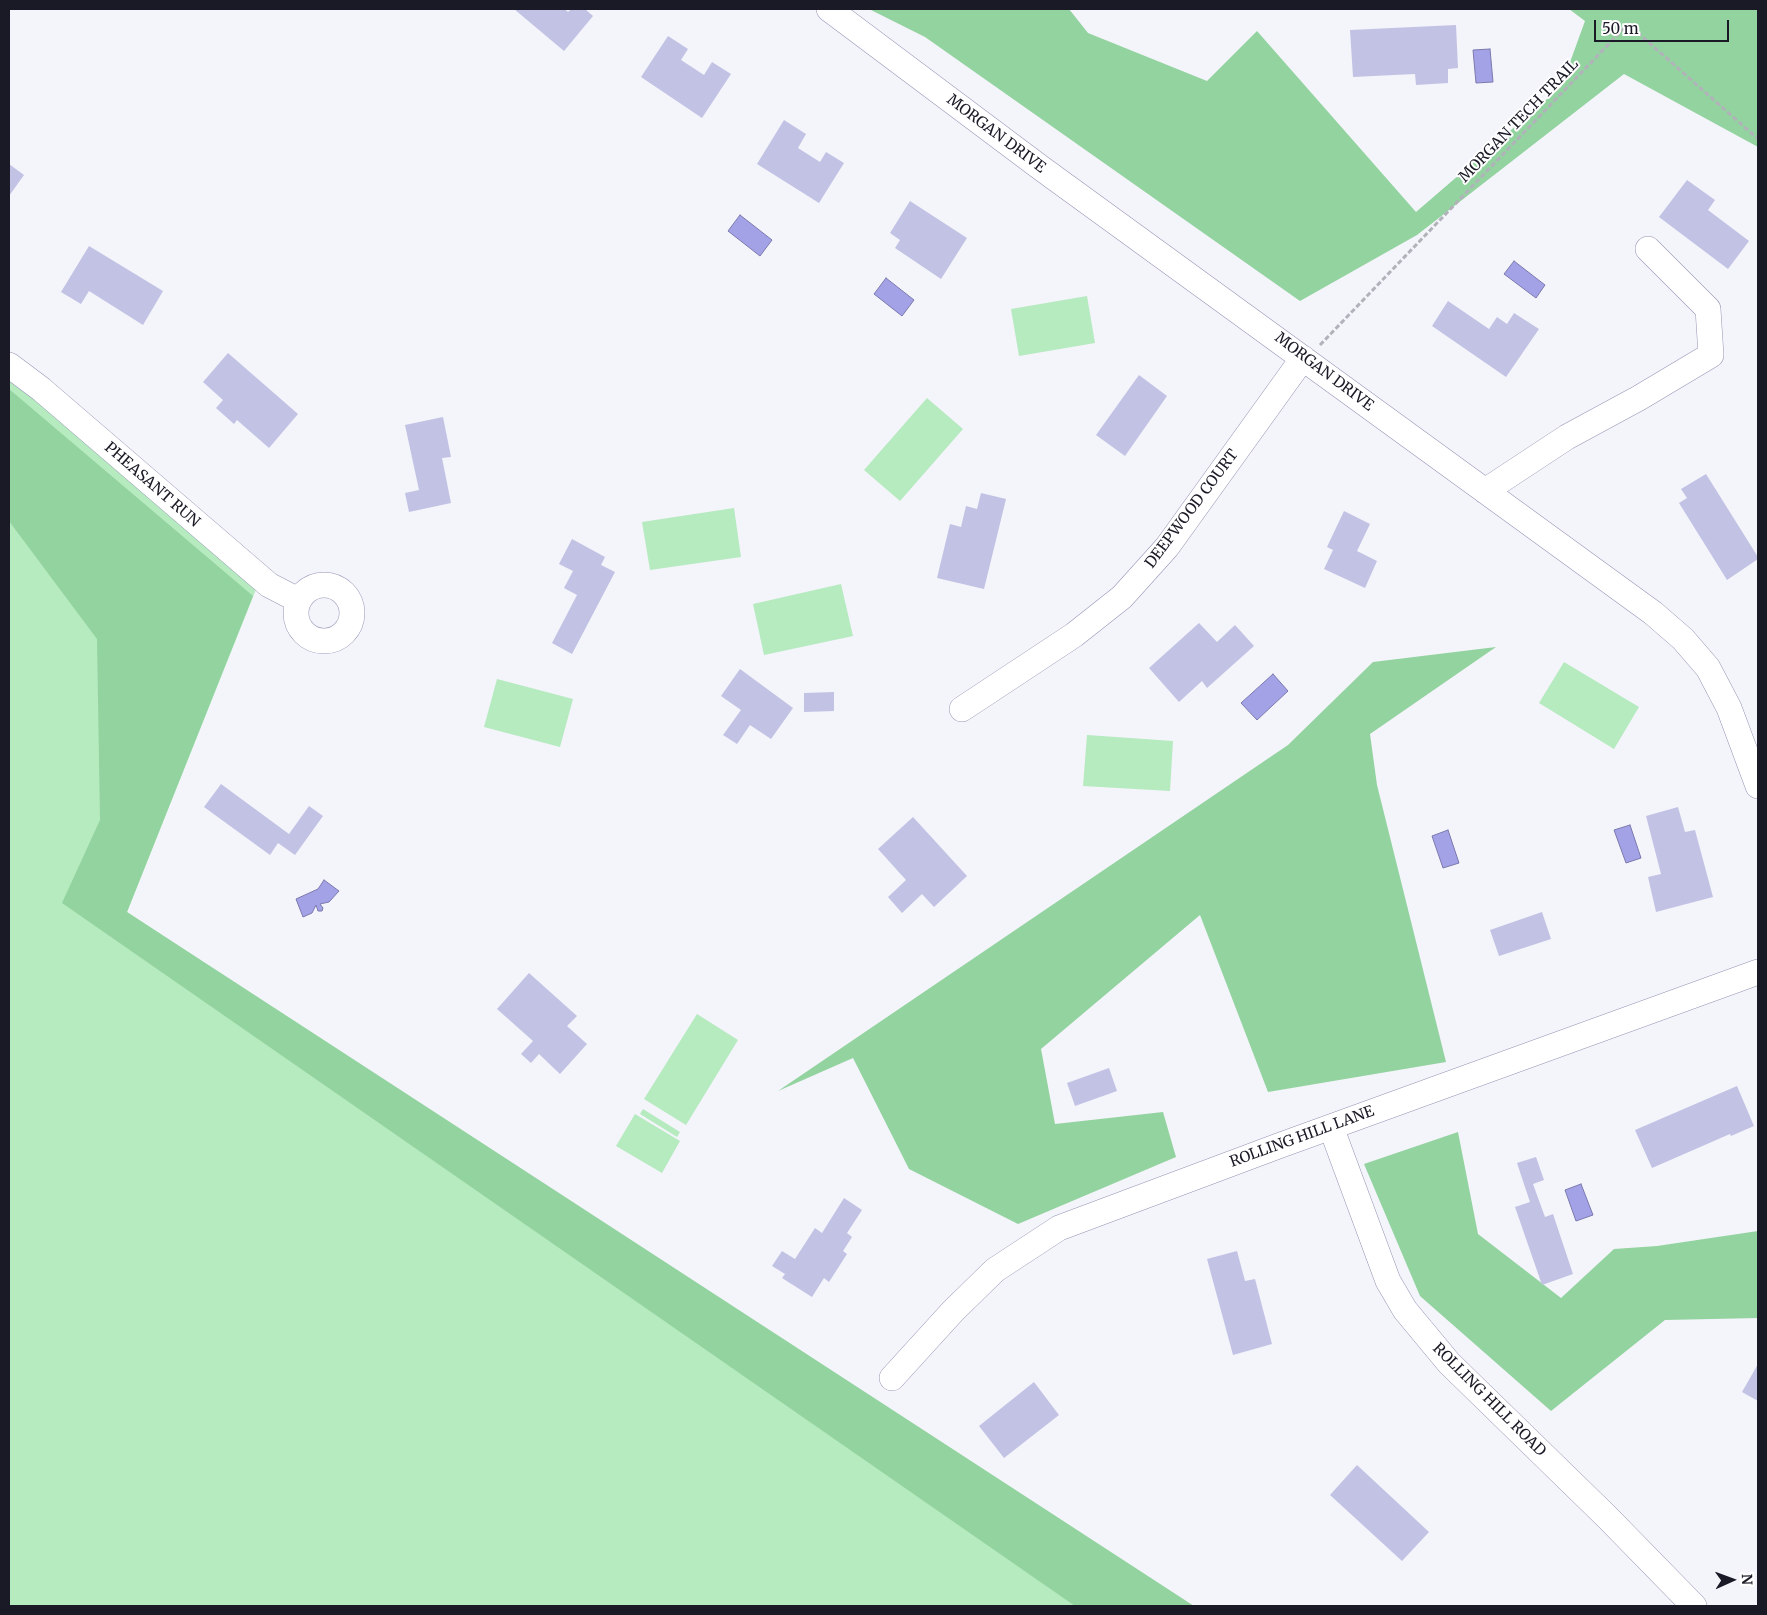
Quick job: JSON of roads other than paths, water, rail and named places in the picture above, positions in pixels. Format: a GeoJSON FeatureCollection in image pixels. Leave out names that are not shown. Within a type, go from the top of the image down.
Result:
{"type":"FeatureCollection","features":[{"type":"Feature","properties":{"kind":"street","name":"MORGAN DRIVE"},"geometry":{"type":"LineString","coordinates":[[828,9],[1041,168],[1653,613],[1683,639],[1708,668],[1729,708],[1758,786]]}},
{"type":"Feature","properties":{"kind":"street"},"geometry":{"type":"LineString","coordinates":[[1485,491],[1567,437],[1640,398],[1711,355],[1708,309],[1648,249]]}},
{"type":"Feature","properties":{"kind":"street","name":"DEEPWOOD COURT"},"geometry":{"type":"LineString","coordinates":[[962,709],[1074,635],[1122,597],[1167,547],[1305,359]]}},
{"type":"Feature","properties":{"kind":"street","name":"PHEASANT RUN"},"geometry":{"type":"LineString","coordinates":[[9,365],[41,389],[269,585],[298,600]]}},
{"type":"Feature","properties":{"kind":"street","name":"ROLLING HILL LANE"},"geometry":{"type":"LineString","coordinates":[[892,1378],[953,1311],[995,1270],[1059,1228],[1758,972]]}},
{"type":"Feature","properties":{"kind":"street","name":"ROLLING HILL ROAD"},"geometry":{"type":"LineString","coordinates":[[1331,1127],[1388,1281],[1405,1310],[1449,1363],[1694,1606]]}},
{"type":"Feature","properties":{"kind":"water"},"geometry":{"type":"Polygon","coordinates":[[[1490,49],[1493,82],[1476,83],[1473,50],[1490,49]]]}},
{"type":"Feature","properties":{"kind":"water"},"geometry":{"type":"Polygon","coordinates":[[[740,215],[772,240],[760,256],[728,231],[740,215]]]}},
{"type":"Feature","properties":{"kind":"water"},"geometry":{"type":"Polygon","coordinates":[[[1514,261],[1545,285],[1536,298],[1504,274],[1514,261]]]}},
{"type":"Feature","properties":{"kind":"water"},"geometry":{"type":"Polygon","coordinates":[[[886,278],[914,300],[902,316],[874,294],[886,278]]]}},
{"type":"Feature","properties":{"kind":"water"},"geometry":{"type":"Polygon","coordinates":[[[1273,674],[1288,691],[1257,720],[1241,703],[1273,674]]]}},
{"type":"Feature","properties":{"kind":"water"},"geometry":{"type":"Polygon","coordinates":[[[1630,825],[1641,858],[1626,863],[1614,830],[1630,825]]]}},
{"type":"Feature","properties":{"kind":"water"},"geometry":{"type":"Polygon","coordinates":[[[1448,830],[1459,863],[1443,868],[1432,836],[1448,830]]]}},
{"type":"Feature","properties":{"kind":"water"},"geometry":{"type":"Polygon","coordinates":[[[324,880],[339,891],[329,902],[320,904],[323,908],[322,911],[318,911],[316,905],[312,913],[303,917],[296,899],[318,889],[324,880]]]}},
{"type":"Feature","properties":{"kind":"water"},"geometry":{"type":"Polygon","coordinates":[[[1581,1184],[1593,1215],[1576,1221],[1565,1190],[1581,1184]]]}}]}
